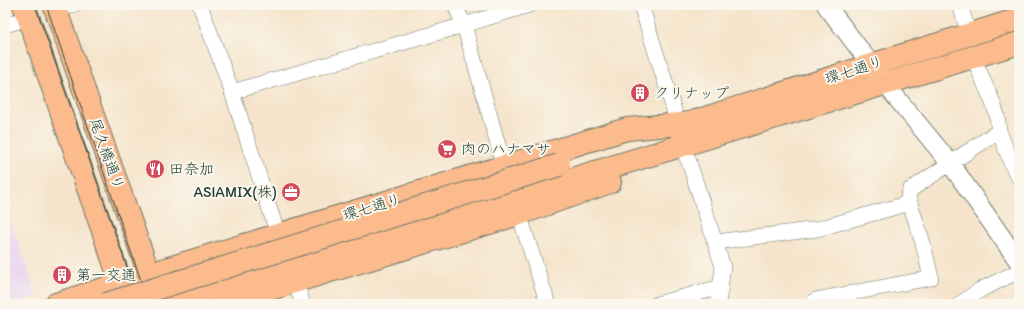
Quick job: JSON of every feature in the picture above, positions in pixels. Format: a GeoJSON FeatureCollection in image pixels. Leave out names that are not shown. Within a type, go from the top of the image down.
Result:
{"type":"FeatureCollection","features":[{"type":"Feature","properties":{"kind":"main road","name":"尾久橋通り"},"geometry":{"type":"LineString","coordinates":[[61,7],[160,304]]}},
{"type":"Feature","properties":{"kind":"main road","name":"尾久橋通り"},"geometry":{"type":"LineString","coordinates":[[26,11],[128,304]]}},
{"type":"Feature","properties":{"kind":"main road","name":"環七通り"},"geometry":{"type":"LineString","coordinates":[[221,304],[519,214],[642,171],[687,134],[871,65],[1019,19]]}},
{"type":"Feature","properties":{"kind":"main road","name":"環七通り"},"geometry":{"type":"LineString","coordinates":[[160,304],[561,173],[687,134],[886,84],[1019,43]]}},
{"type":"Feature","properties":{"kind":"main road","name":"環七通り"},"geometry":{"type":"LineString","coordinates":[[56,304],[627,129],[687,134]]}},
{"type":"Feature","properties":{"kind":"main road","name":"環七通り"},"geometry":{"type":"LineString","coordinates":[[106,304],[561,173]]}},
{"type":"Feature","properties":{"kind":"street"},"geometry":{"type":"LineString","coordinates":[[200,5],[232,92],[278,235]]}},
{"type":"Feature","properties":{"kind":"street"},"geometry":{"type":"LineString","coordinates":[[455,5],[464,25],[504,166]]}},
{"type":"Feature","properties":{"kind":"street"},"geometry":{"type":"LineString","coordinates":[[232,92],[529,5]]}},
{"type":"Feature","properties":{"kind":"street"},"geometry":{"type":"LineString","coordinates":[[641,5],[674,110],[687,134],[723,267],[718,304]]}},
{"type":"Feature","properties":{"kind":"street"},"geometry":{"type":"LineString","coordinates":[[826,5],[871,65],[950,163],[1019,262]]}},
{"type":"Feature","properties":{"kind":"street"},"geometry":{"type":"LineString","coordinates":[[960,5],[969,34]]}},
{"type":"Feature","properties":{"kind":"street"},"geometry":{"type":"LineString","coordinates":[[5,25],[26,11]]}},
{"type":"Feature","properties":{"kind":"street"},"geometry":{"type":"LineString","coordinates":[[973,57],[993,103],[997,115],[999,131],[1012,165],[1019,178]]}},
{"type":"Feature","properties":{"kind":"street"},"geometry":{"type":"LineString","coordinates":[[815,300],[931,278],[923,244],[908,197],[910,190],[999,131]]}},
{"type":"Feature","properties":{"kind":"street"},"geometry":{"type":"LineString","coordinates":[[716,242],[817,229],[910,203]]}},
{"type":"Feature","properties":{"kind":"street"},"geometry":{"type":"LineString","coordinates":[[519,214],[548,304]]}},
{"type":"Feature","properties":{"kind":"street"},"geometry":{"type":"LineString","coordinates":[[960,304],[980,290],[1019,271]]}},
{"type":"Feature","properties":{"kind":"street"},"geometry":{"type":"LineString","coordinates":[[295,281],[303,304]]}},
{"type":"Feature","properties":{"kind":"street"},"geometry":{"type":"LineString","coordinates":[[657,304],[721,287]]}},
{"type":"Feature","properties":{"kind":"shaded area"},"geometry":{"type":"Polygon","coordinates":[[[5,204],[37,296],[10,304],[5,304],[5,204]]]}},
{"type":"Feature","properties":{"kind":"tram line"},"geometry":{"type":"LineString","coordinates":[[35,5],[140,304]]}},
{"type":"Feature","properties":{"kind":"tram line"},"geometry":{"type":"LineString","coordinates":[[46,5],[149,304]]}},
{"type":"Feature","properties":{"kind":"place","name":"クリナップ"},"geometry":{"type":"Point","coordinates":[640,93]}},
{"type":"Feature","properties":{"kind":"place","name":"肉のハナマサ"},"geometry":{"type":"Point","coordinates":[447,149]}},
{"type":"Feature","properties":{"kind":"place","name":"田奈加"},"geometry":{"type":"Point","coordinates":[155,169]}},
{"type":"Feature","properties":{"kind":"place","name":"ASIAMIX(株)"},"geometry":{"type":"Point","coordinates":[291,192]}},
{"type":"Feature","properties":{"kind":"place","name":"第一交通"},"geometry":{"type":"Point","coordinates":[62,275]}}]}
